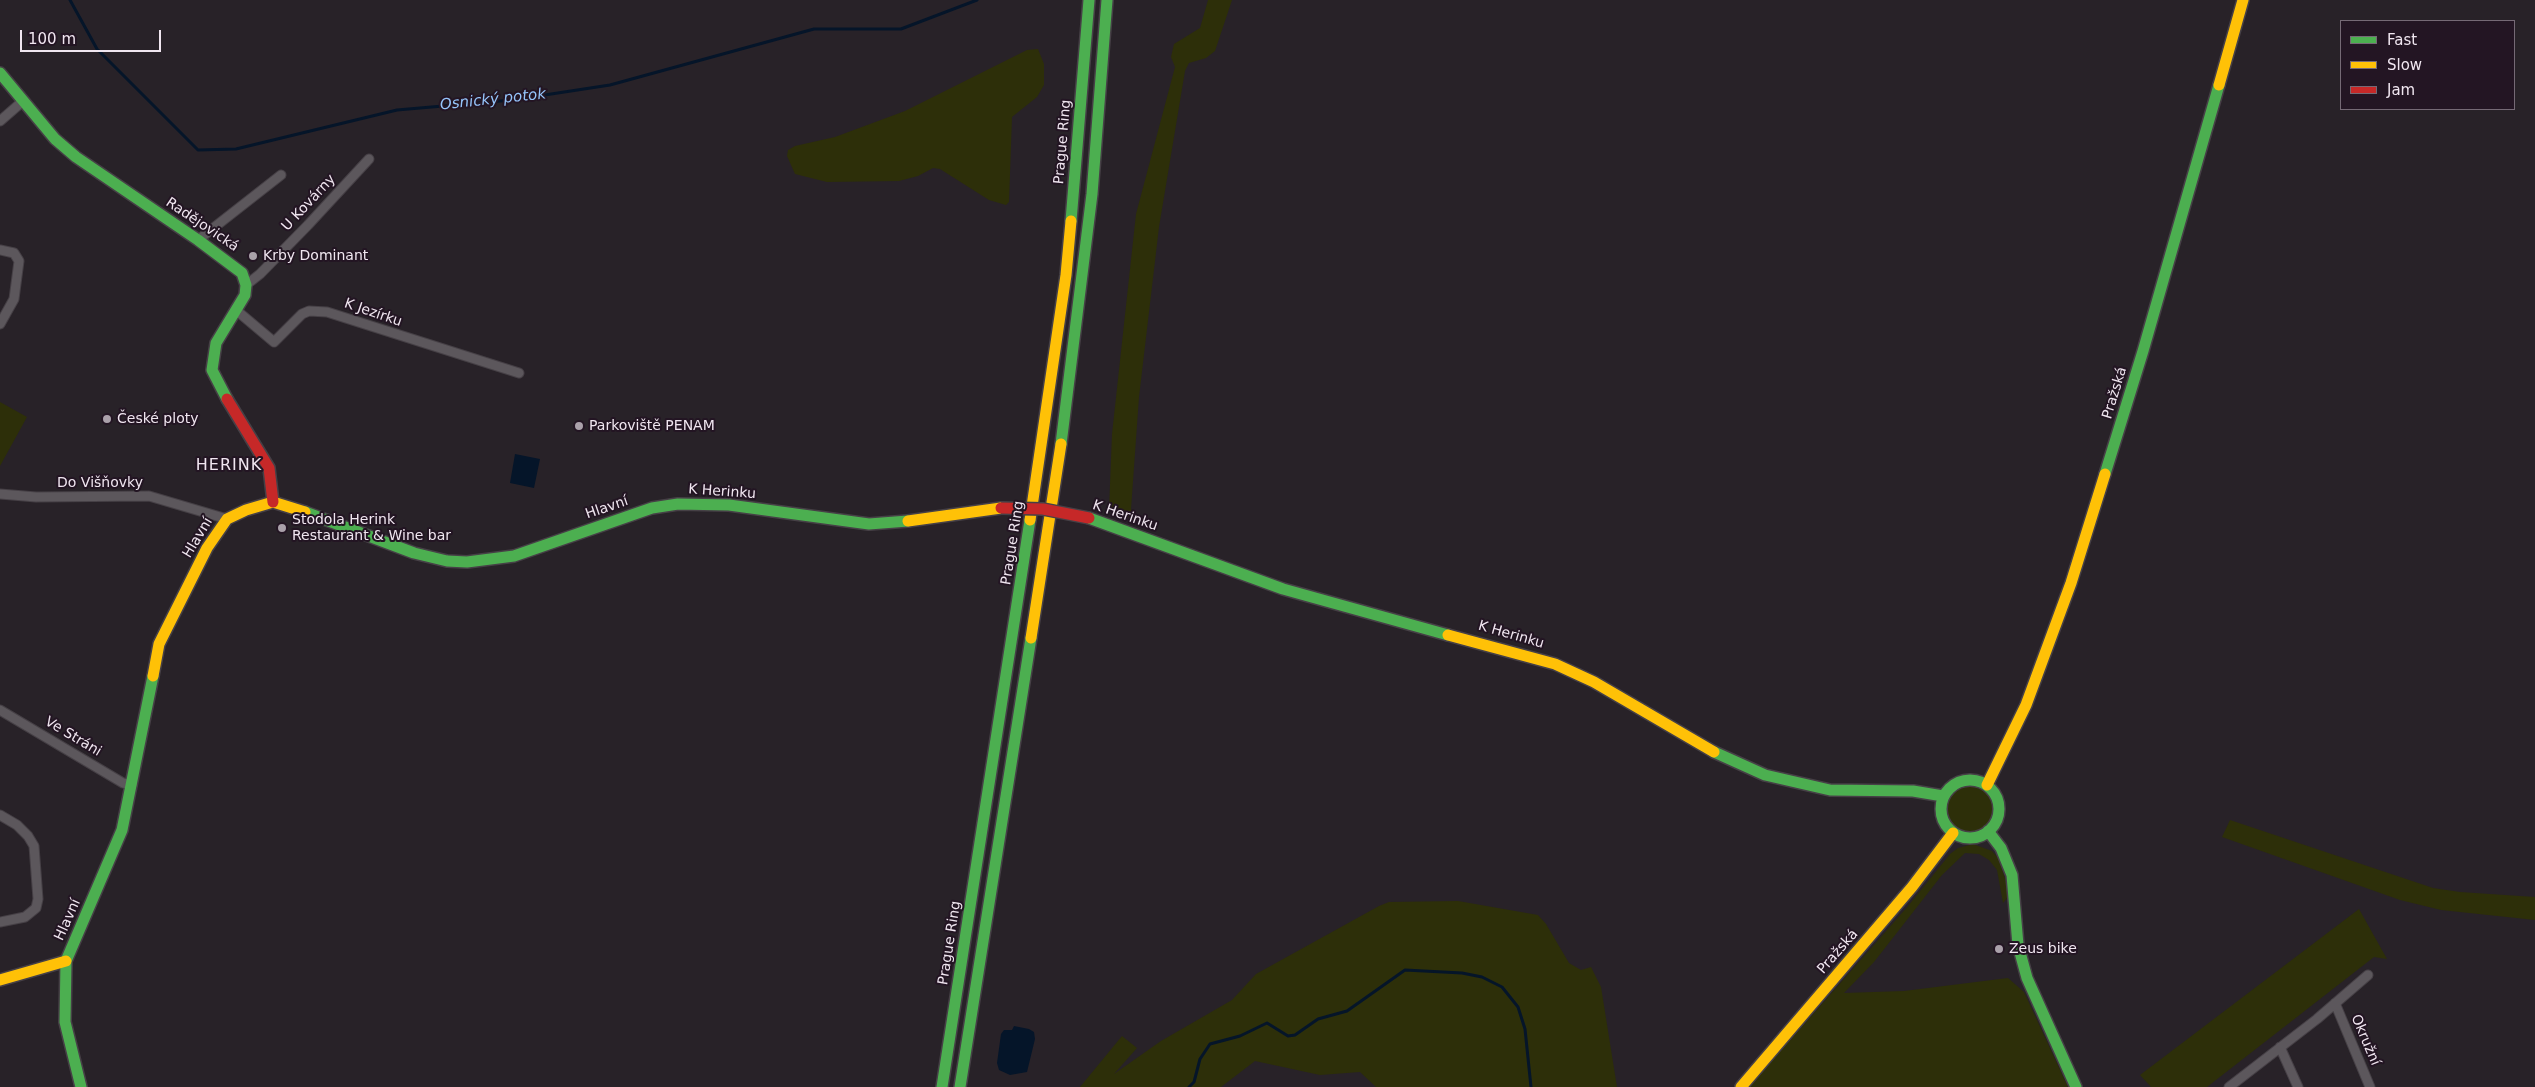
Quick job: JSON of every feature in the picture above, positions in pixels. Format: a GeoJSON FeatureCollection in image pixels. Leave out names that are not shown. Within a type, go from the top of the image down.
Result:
{"type":"FeatureCollection","features":[{"type":"Feature","properties":{"kind":"main road","name":"Prague Ring"},"geometry":{"type":"LineString","coordinates":[[942,1087],[1046,421],[1066,275],[1089,0]]}},
{"type":"Feature","properties":{"kind":"main road"},"geometry":{"type":"LineString","coordinates":[[960,1087],[1064,426],[1092,194],[1107,0]]}},
{"type":"Feature","properties":{"kind":"main road","name":"Pražská"},"geometry":{"type":"LineString","coordinates":[[1987,785],[2026,706],[2071,583],[2143,351],[2243,0]]}},
{"type":"Feature","properties":{"kind":"main road","name":"Radějovická"},"geometry":{"type":"LineString","coordinates":[[0,73],[55,140],[76,157],[238,268],[246,285]]}},
{"type":"Feature","properties":{"kind":"main road"},"geometry":{"type":"LineString","coordinates":[[246,285],[244,295],[216,343],[212,358],[212,374],[269,468],[273,490],[272,502]]}},
{"type":"Feature","properties":{"kind":"main road","name":"Hlavní"},"geometry":{"type":"LineString","coordinates":[[66,961],[122,830],[159,644],[207,548],[227,519],[246,510],[272,502],[286,505],[414,553],[447,561],[467,562],[514,556],[652,508],[678,504]]}},
{"type":"Feature","properties":{"kind":"main road","name":"K Herinku"},"geometry":{"type":"LineString","coordinates":[[678,504],[729,506],[875,524],[1001,508],[1043,509],[1088,518],[1283,589],[1551,663],[1581,675],[1661,724],[1746,768],[1814,788],[1921,791],[1943,796]]}},
{"type":"Feature","properties":{"kind":"main road"},"geometry":{"type":"LineString","coordinates":[[1962,780],[1977,780],[1987,785],[1996,795],[1999,806],[1997,820],[1988,831],[1980,836],[1969,838],[1953,833],[1945,825],[1941,816],[1940,806],[1943,796],[1952,785],[1962,780]]}},
{"type":"Feature","properties":{"kind":"main road"},"geometry":{"type":"LineString","coordinates":[[1988,831],[2001,848],[2012,875],[2018,945],[2027,978],[2076,1087]]}},
{"type":"Feature","properties":{"kind":"main road","name":"Pražská"},"geometry":{"type":"LineString","coordinates":[[1741,1087],[1912,888],[1953,833]]}},
{"type":"Feature","properties":{"kind":"main road"},"geometry":{"type":"LineString","coordinates":[[0,980],[66,961],[65,1022],[81,1087]]}},
{"type":"Feature","properties":{"kind":"street"},"geometry":{"type":"LineString","coordinates":[[0,121],[23,101]]}},
{"type":"Feature","properties":{"kind":"street","name":"U Kovárny"},"geometry":{"type":"LineString","coordinates":[[246,285],[274,260],[369,159]]}},
{"type":"Feature","properties":{"kind":"street"},"geometry":{"type":"LineString","coordinates":[[198,240],[281,175]]}},
{"type":"Feature","properties":{"kind":"street"},"geometry":{"type":"LineString","coordinates":[[0,250],[14,253],[19,258],[14,299],[0,324]]}},
{"type":"Feature","properties":{"kind":"street","name":"K Jezírku"},"geometry":{"type":"LineString","coordinates":[[236,310],[274,342],[302,314],[309,311],[327,312],[519,373]]}},
{"type":"Feature","properties":{"kind":"street","name":"Do Višňovky"},"geometry":{"type":"LineString","coordinates":[[0,494],[36,497],[149,496],[227,519]]}},
{"type":"Feature","properties":{"kind":"street","name":"Ve Stráni"},"geometry":{"type":"LineString","coordinates":[[0,710],[123,783],[132,785]]}},
{"type":"Feature","properties":{"kind":"street"},"geometry":{"type":"LineString","coordinates":[[0,816],[17,825],[28,836],[34,846],[38,899],[36,908],[24,917],[0,922]]}},
{"type":"Feature","properties":{"kind":"street","name":"Okružní"},"geometry":{"type":"LineString","coordinates":[[2229,1087],[2368,975]]}},
{"type":"Feature","properties":{"kind":"street","name":"Okružní"},"geometry":{"type":"LineString","coordinates":[[2335,1003],[2370,1087]]}},
{"type":"Feature","properties":{"kind":"street"},"geometry":{"type":"LineString","coordinates":[[2280,1047],[2298,1087]]}},
{"type":"Feature","properties":{"kind":"green space"},"geometry":{"type":"Polygon","coordinates":[[[1208,0],[1232,0],[1215,51],[1206,58],[1189,63],[1185,71],[1159,227],[1139,397],[1131,509],[1141,522],[1109,510],[1112,434],[1136,214],[1175,67],[1171,57],[1174,44],[1200,28],[1208,0]]]}},
{"type":"Feature","properties":{"kind":"green space"},"geometry":{"type":"Polygon","coordinates":[[[1038,49],[1044,64],[1044,85],[1037,97],[1012,117],[1009,202],[1006,205],[989,200],[940,169],[933,168],[918,176],[899,181],[827,182],[795,174],[787,156],[788,150],[795,146],[835,137],[905,111],[1027,50],[1038,49]]]}},
{"type":"Feature","properties":{"kind":"green space"},"geometry":{"type":"Polygon","coordinates":[[[0,402],[27,417],[0,466],[0,402]]]}},
{"type":"Feature","properties":{"kind":"green space"},"geometry":{"type":"Polygon","coordinates":[[[1970,786],[1983,790],[1989,796],[1993,809],[1989,822],[1983,828],[1970,832],[1957,828],[1951,822],[1947,809],[1951,796],[1957,790],[1970,786]]]}},
{"type":"Feature","properties":{"kind":"green space"},"geometry":{"type":"Polygon","coordinates":[[[2230,820],[2433,888],[2460,892],[2535,897],[2535,920],[2441,910],[2400,900],[2222,837],[2230,820]]]}},
{"type":"Feature","properties":{"kind":"green space"},"geometry":{"type":"Polygon","coordinates":[[[1973,844],[1992,851],[1998,858],[2008,887],[2008,897],[2003,903],[1997,870],[1989,860],[1979,854],[1965,853],[1942,875],[1874,962],[1844,993],[1904,991],[2008,978],[2024,992],[2068,1087],[1749,1087],[1908,906],[1950,854],[1958,848],[1973,844]]]}},
{"type":"Feature","properties":{"kind":"green space"},"geometry":{"type":"Polygon","coordinates":[[[1458,901],[1538,915],[1546,924],[1569,963],[1581,970],[1591,967],[1601,987],[1617,1087],[1376,1087],[1360,1072],[1320,1075],[1255,1061],[1221,1087],[1080,1087],[1122,1036],[1137,1048],[1114,1074],[1161,1041],[1232,1000],[1256,974],[1379,906],[1389,902],[1458,901]]]}},
{"type":"Feature","properties":{"kind":"green space"},"geometry":{"type":"Polygon","coordinates":[[[2359,909],[2387,959],[2374,957],[2207,1087],[2151,1087],[2140,1075],[2359,909]]]}},
{"type":"Feature","properties":{"kind":"water"},"geometry":{"type":"Polygon","coordinates":[[[515,454],[540,459],[534,488],[510,483],[515,454]]]}},
{"type":"Feature","properties":{"kind":"water"},"geometry":{"type":"Polygon","coordinates":[[[1014,1026],[1034,1032],[1035,1039],[1027,1072],[1010,1075],[999,1070],[997,1063],[1001,1034],[1004,1030],[1012,1030],[1014,1026]]]}},
{"type":"Feature","properties":{"kind":"waterway","name":"Osnický potok"},"geometry":{"type":"LineString","coordinates":[[70,0],[97,49],[198,150],[236,149],[397,110],[512,100],[610,85],[814,29],[901,29],[977,0]]}},
{"type":"Feature","properties":{"kind":"waterway"},"geometry":{"type":"LineString","coordinates":[[1189,1087],[1194,1082],[1200,1059],[1210,1044],[1240,1036],[1267,1023],[1288,1036],[1295,1035],[1318,1019],[1347,1011],[1405,970],[1462,973],[1482,977],[1502,987],[1518,1007],[1525,1029],[1531,1087]]}},
{"type":"Feature","properties":{"kind":"traffic: fast"},"geometry":{"type":"LineString","coordinates":[[1071,221],[1089,0]]}},
{"type":"Feature","properties":{"kind":"traffic: fast"},"geometry":{"type":"LineString","coordinates":[[1061,444],[1092,194],[1107,0]]}},
{"type":"Feature","properties":{"kind":"traffic: fast"},"geometry":{"type":"LineString","coordinates":[[0,73],[55,139],[76,157],[198,240],[242,273],[246,285],[245,295],[216,343],[212,370],[227,399]]}},
{"type":"Feature","properties":{"kind":"traffic: fast"},"geometry":{"type":"LineString","coordinates":[[2105,474],[2143,351],[2219,85]]}},
{"type":"Feature","properties":{"kind":"traffic: fast"},"geometry":{"type":"LineString","coordinates":[[305,512],[414,553],[447,561],[467,562],[514,556],[652,508],[678,504],[729,505],[869,524],[908,521]]}},
{"type":"Feature","properties":{"kind":"traffic: fast"},"geometry":{"type":"LineString","coordinates":[[1089,518],[1283,589],[1448,635]]}},
{"type":"Feature","properties":{"kind":"traffic: fast"},"geometry":{"type":"LineString","coordinates":[[942,1087],[1030,520]]}},
{"type":"Feature","properties":{"kind":"traffic: fast"},"geometry":{"type":"LineString","coordinates":[[960,1087],[1031,638]]}},
{"type":"Feature","properties":{"kind":"traffic: fast"},"geometry":{"type":"LineString","coordinates":[[81,1087],[65,1022],[66,961],[122,830],[153,676]]}},
{"type":"Feature","properties":{"kind":"traffic: fast"},"geometry":{"type":"LineString","coordinates":[[1714,752],[1765,775],[1830,790],[1913,791],[1943,796]]}},
{"type":"Feature","properties":{"kind":"traffic: fast"},"geometry":{"type":"LineString","coordinates":[[1964,780],[1976,780],[1991,788],[1999,803],[1999,809],[1999,815],[1991,830],[1976,838],[1964,838],[1949,830],[1941,815],[1941,803],[1949,788],[1964,780]]}},
{"type":"Feature","properties":{"kind":"traffic: fast"},"geometry":{"type":"LineString","coordinates":[[1988,831],[2001,848],[2012,875],[2018,945],[2027,978],[2076,1087]]}},
{"type":"Feature","properties":{"kind":"traffic: slow"},"geometry":{"type":"LineString","coordinates":[[2219,85],[2243,0]]}},
{"type":"Feature","properties":{"kind":"traffic: slow"},"geometry":{"type":"LineString","coordinates":[[1030,520],[1066,275],[1071,221]]}},
{"type":"Feature","properties":{"kind":"traffic: slow"},"geometry":{"type":"LineString","coordinates":[[1031,638],[1061,444]]}},
{"type":"Feature","properties":{"kind":"traffic: slow"},"geometry":{"type":"LineString","coordinates":[[1987,785],[2026,705],[2071,583],[2105,474]]}},
{"type":"Feature","properties":{"kind":"traffic: slow"},"geometry":{"type":"LineString","coordinates":[[153,676],[159,644],[207,548],[227,519],[246,510],[273,502],[305,512]]}},
{"type":"Feature","properties":{"kind":"traffic: slow"},"geometry":{"type":"LineString","coordinates":[[908,521],[1001,508]]}},
{"type":"Feature","properties":{"kind":"traffic: slow"},"geometry":{"type":"LineString","coordinates":[[1448,635],[1555,664],[1594,682],[1714,752]]}},
{"type":"Feature","properties":{"kind":"traffic: slow"},"geometry":{"type":"LineString","coordinates":[[1741,1087],[1912,887],[1953,833]]}},
{"type":"Feature","properties":{"kind":"traffic: slow"},"geometry":{"type":"LineString","coordinates":[[0,980],[66,961]]}},
{"type":"Feature","properties":{"kind":"traffic: jam"},"geometry":{"type":"LineString","coordinates":[[227,399],[269,468],[273,502]]}},
{"type":"Feature","properties":{"kind":"traffic: jam"},"geometry":{"type":"LineString","coordinates":[[1001,508],[1043,509],[1089,518]]}},
{"type":"Feature","properties":{"kind":"place","name":"Krby Dominant"},"geometry":{"type":"Point","coordinates":[253,256]}},
{"type":"Feature","properties":{"kind":"place","name":"České ploty"},"geometry":{"type":"Point","coordinates":[107,419]}},
{"type":"Feature","properties":{"kind":"place","name":"Parkoviště PENAM"},"geometry":{"type":"Point","coordinates":[579,426]}},
{"type":"Feature","properties":{"kind":"place","name":"Stodola Herink Restaurant & Wine bar"},"geometry":{"type":"Point","coordinates":[282,528]}},
{"type":"Feature","properties":{"kind":"place","name":"Zeus bike"},"geometry":{"type":"Point","coordinates":[1999,949]}},
{"type":"Feature","properties":{"kind":"district","name":"HERINK"},"geometry":{"type":"Point","coordinates":[229,466]}}]}
